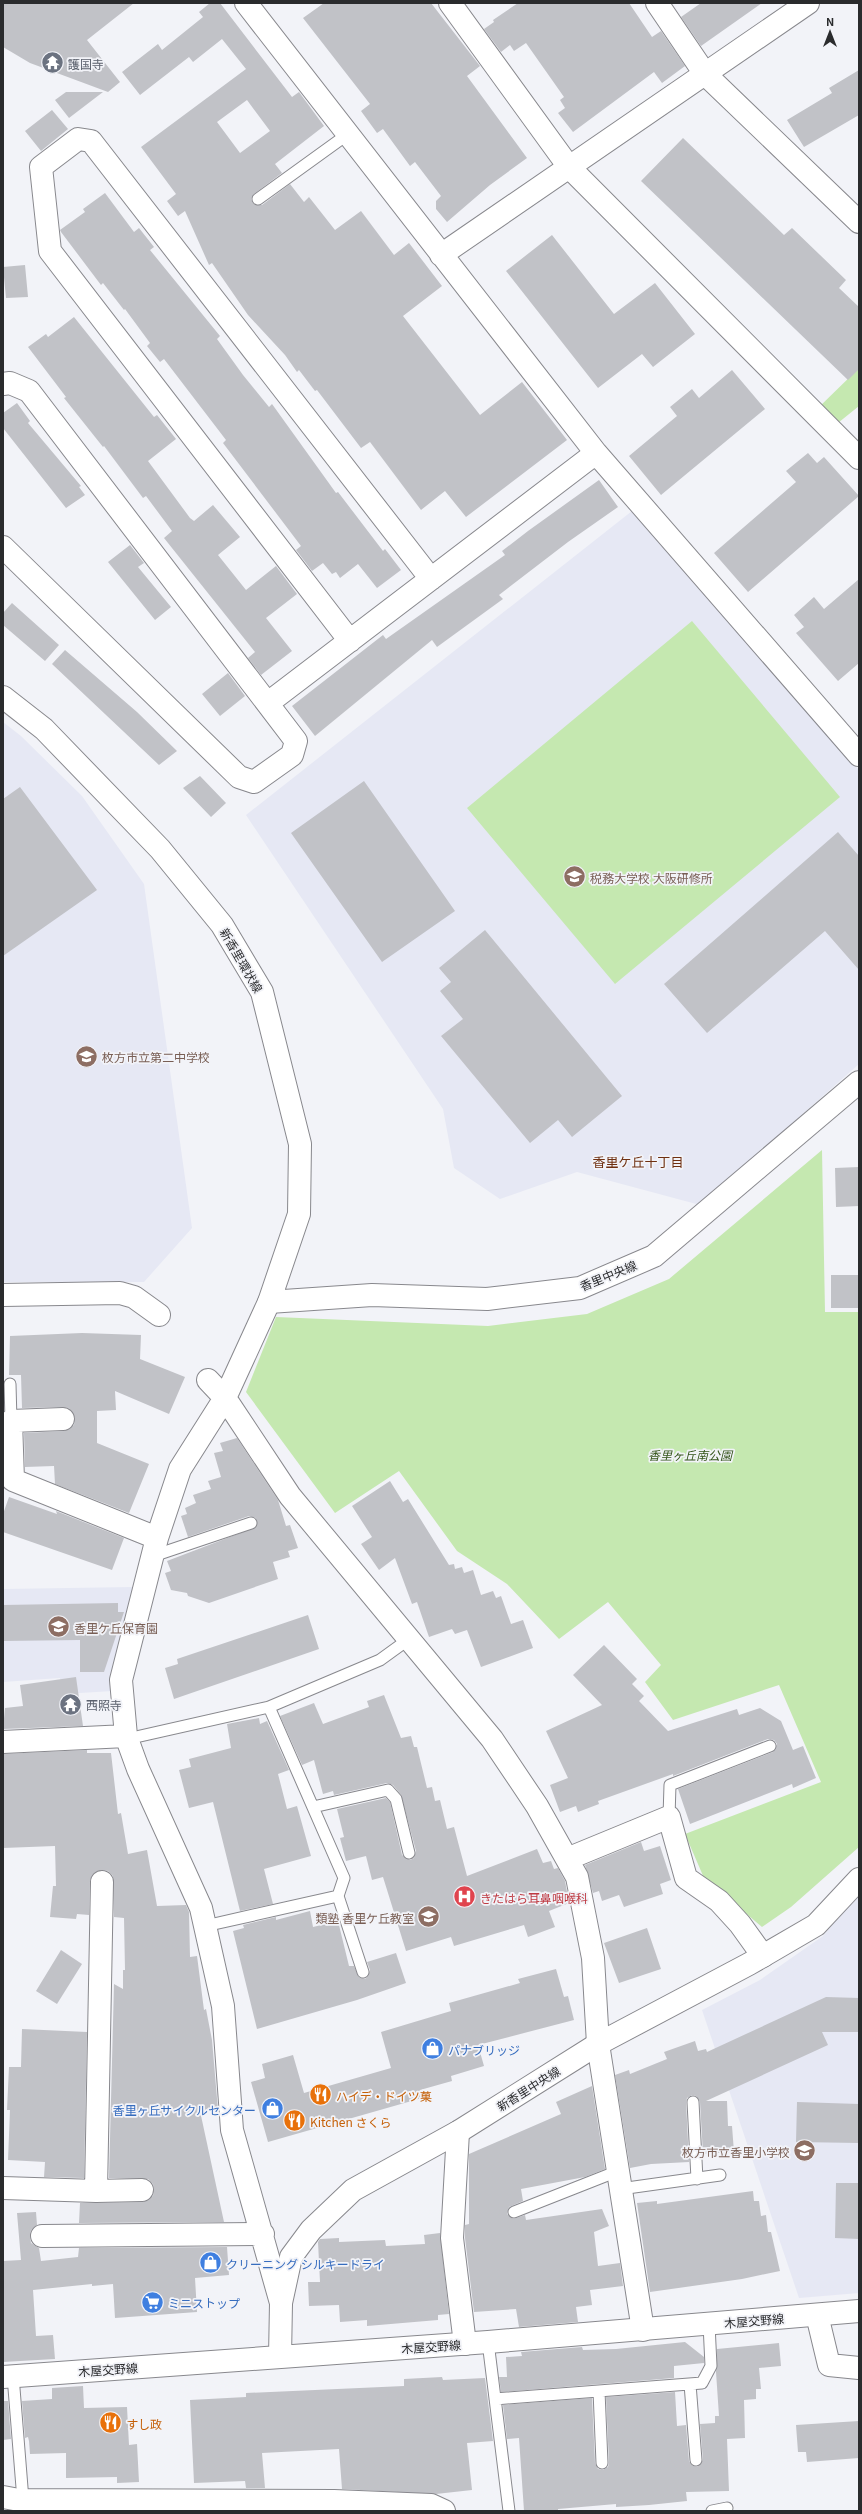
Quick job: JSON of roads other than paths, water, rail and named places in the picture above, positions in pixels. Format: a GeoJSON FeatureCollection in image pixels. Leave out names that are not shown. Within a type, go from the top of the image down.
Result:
{"type":"FeatureCollection","features":[{"type":"Feature","properties":{"kind":"street"},"geometry":{"type":"LineString","coordinates":[[246,3],[596,453],[859,754]]}},
{"type":"Feature","properties":{"kind":"street"},"geometry":{"type":"LineString","coordinates":[[450,3],[569,167],[859,458]]}},
{"type":"Feature","properties":{"kind":"street"},"geometry":{"type":"LineString","coordinates":[[657,3],[706,74],[859,222]]}},
{"type":"Feature","properties":{"kind":"street"},"geometry":{"type":"LineString","coordinates":[[441,255],[808,3]]}},
{"type":"Feature","properties":{"kind":"street"},"geometry":{"type":"LineString","coordinates":[[350,640],[50,251],[41,167],[78,139],[91,141],[431,578]]}},
{"type":"Feature","properties":{"kind":"street"},"geometry":{"type":"LineString","coordinates":[[3,384],[10,383],[29,391],[268,702],[296,741],[292,755],[254,782],[239,777],[3,547]]}},
{"type":"Feature","properties":{"kind":"street"},"geometry":{"type":"LineString","coordinates":[[268,702],[596,453]]}},
{"type":"Feature","properties":{"kind":"street","name":"新香里環状線"},"geometry":{"type":"LineString","coordinates":[[3,696],[44,729],[160,849],[222,925],[262,992],[300,1144],[299,1214],[269,1302],[225,1398],[180,1468],[155,1547],[121,1680],[126,1738],[138,1770],[201,1908],[222,2006],[232,2130],[248,2191],[263,2234],[282,2303]]}},
{"type":"Feature","properties":{"kind":"street","name":"香里中央線"},"geometry":{"type":"LineString","coordinates":[[269,1302],[372,1295],[487,1299],[580,1288],[654,1256],[859,1082]]}},
{"type":"Feature","properties":{"kind":"street"},"geometry":{"type":"LineString","coordinates":[[3,1295],[120,1293],[134,1296],[158,1315]]}},
{"type":"Feature","properties":{"kind":"street"},"geometry":{"type":"LineString","coordinates":[[208,1380],[225,1398],[290,1496],[492,1740],[537,1806],[578,1877],[593,1958],[598,2044],[643,2330]]}},
{"type":"Feature","properties":{"kind":"street"},"geometry":{"type":"LineString","coordinates":[[63,1419],[11,1421],[13,1480],[155,1547]]}},
{"type":"Feature","properties":{"kind":"street"},"geometry":{"type":"LineString","coordinates":[[3,1742],[126,1738]]}},
{"type":"Feature","properties":{"kind":"street"},"geometry":{"type":"LineString","coordinates":[[567,1859],[669,1818],[686,1878],[719,1901],[740,1924],[763,1956]]}},
{"type":"Feature","properties":{"kind":"street","name":"新香里中央線"},"geometry":{"type":"LineString","coordinates":[[280,2356],[282,2303],[291,2257],[311,2230],[353,2190],[458,2132],[598,2044],[763,1956],[816,1925],[859,1879]]}},
{"type":"Feature","properties":{"kind":"street"},"geometry":{"type":"LineString","coordinates":[[96,2191],[102,1882]]}},
{"type":"Feature","properties":{"kind":"street"},"geometry":{"type":"LineString","coordinates":[[458,2132],[452,2238],[465,2344]]}},
{"type":"Feature","properties":{"kind":"street"},"geometry":{"type":"LineString","coordinates":[[3,2188],[96,2191],[142,2190]]}},
{"type":"Feature","properties":{"kind":"street"},"geometry":{"type":"LineString","coordinates":[[42,2236],[263,2234]]}},
{"type":"Feature","properties":{"kind":"street","name":"木屋交野線"},"geometry":{"type":"LineString","coordinates":[[8,2376],[465,2344],[859,2312]]}},
{"type":"Feature","properties":{"kind":"street"},"geometry":{"type":"LineString","coordinates":[[817,2315],[830,2365],[859,2368]]}},
{"type":"Feature","properties":{"kind":"street"},"geometry":{"type":"LineString","coordinates":[[13,2499],[106,2506],[334,2501],[431,2505],[444,2511]]}},
{"type":"Feature","properties":{"kind":"lane"},"geometry":{"type":"LineString","coordinates":[[258,199],[348,134]]}},
{"type":"Feature","properties":{"kind":"lane"},"geometry":{"type":"LineString","coordinates":[[10,1384],[11,1421]]}},
{"type":"Feature","properties":{"kind":"lane"},"geometry":{"type":"LineString","coordinates":[[155,1547],[251,1523]]}},
{"type":"Feature","properties":{"kind":"lane"},"geometry":{"type":"LineString","coordinates":[[126,1738],[269,1707],[380,1660],[409,1639]]}},
{"type":"Feature","properties":{"kind":"lane"},"geometry":{"type":"LineString","coordinates":[[269,1707],[344,1878],[338,1896],[363,1972]]}},
{"type":"Feature","properties":{"kind":"lane"},"geometry":{"type":"LineString","coordinates":[[669,1818],[670,1786],[770,1746]]}},
{"type":"Feature","properties":{"kind":"lane"},"geometry":{"type":"LineString","coordinates":[[313,1807],[388,1790],[396,1799],[409,1853]]}},
{"type":"Feature","properties":{"kind":"lane"},"geometry":{"type":"LineString","coordinates":[[205,1926],[338,1896]]}},
{"type":"Feature","properties":{"kind":"lane"},"geometry":{"type":"LineString","coordinates":[[693,2102],[697,2179]]}},
{"type":"Feature","properties":{"kind":"lane"},"geometry":{"type":"LineString","coordinates":[[514,2212],[619,2180],[697,2179],[720,2176]]}},
{"type":"Feature","properties":{"kind":"lane"},"geometry":{"type":"LineString","coordinates":[[495,2399],[702,2383],[711,2366],[709,2324]]}},
{"type":"Feature","properties":{"kind":"lane"},"geometry":{"type":"LineString","coordinates":[[488,2342],[509,2511]]}},
{"type":"Feature","properties":{"kind":"lane"},"geometry":{"type":"LineString","coordinates":[[8,2376],[13,2499]]}},
{"type":"Feature","properties":{"kind":"lane"},"geometry":{"type":"LineString","coordinates":[[690,2384],[696,2460]]}},
{"type":"Feature","properties":{"kind":"lane"},"geometry":{"type":"LineString","coordinates":[[599,2391],[602,2463]]}},
{"type":"Feature","properties":{"kind":"lane"},"geometry":{"type":"LineString","coordinates":[[712,2511],[727,2508]]}},
{"type":"Feature","properties":{"kind":"place","name":"護国寺"},"geometry":{"type":"Point","coordinates":[53,63]}},
{"type":"Feature","properties":{"kind":"place","name":"税務大学校 大阪研修所"},"geometry":{"type":"Point","coordinates":[574,877]}},
{"type":"Feature","properties":{"kind":"place","name":"枚方市立第二中学校"},"geometry":{"type":"Point","coordinates":[86,1056]}},
{"type":"Feature","properties":{"kind":"place","name":"香里ケ丘保育園"},"geometry":{"type":"Point","coordinates":[59,1627]}},
{"type":"Feature","properties":{"kind":"place","name":"西照寺"},"geometry":{"type":"Point","coordinates":[71,1704]}},
{"type":"Feature","properties":{"kind":"place","name":"きたはら耳鼻咽喉科"},"geometry":{"type":"Point","coordinates":[465,1897]}},
{"type":"Feature","properties":{"kind":"place","name":"類塾 香里ケ丘教室"},"geometry":{"type":"Point","coordinates":[429,1917]}},
{"type":"Feature","properties":{"kind":"place","name":"パナブリッジ"},"geometry":{"type":"Point","coordinates":[432,2049]}},
{"type":"Feature","properties":{"kind":"place","name":"ハイデ・ドイツ菓"},"geometry":{"type":"Point","coordinates":[321,2095]}},
{"type":"Feature","properties":{"kind":"place","name":"香里ヶ丘サイクルセンター"},"geometry":{"type":"Point","coordinates":[272,2109]}},
{"type":"Feature","properties":{"kind":"place","name":"Kitchen さくら"},"geometry":{"type":"Point","coordinates":[295,2121]}},
{"type":"Feature","properties":{"kind":"place","name":"枚方市立香里小学校"},"geometry":{"type":"Point","coordinates":[805,2151]}},
{"type":"Feature","properties":{"kind":"place","name":"クリーニング シルキードライ"},"geometry":{"type":"Point","coordinates":[211,2263]}},
{"type":"Feature","properties":{"kind":"place","name":"ミニストップ"},"geometry":{"type":"Point","coordinates":[152,2302]}},
{"type":"Feature","properties":{"kind":"place","name":"すし政"},"geometry":{"type":"Point","coordinates":[110,2423]}},
{"type":"Feature","properties":{"kind":"district","name":"香里ケ丘十丁目"},"geometry":{"type":"Point","coordinates":[638,1161]}},
{"type":"Feature","properties":{"kind":"park label","name":"香里ヶ丘南公園"},"geometry":{"type":"Point","coordinates":[690,1454]}}]}
